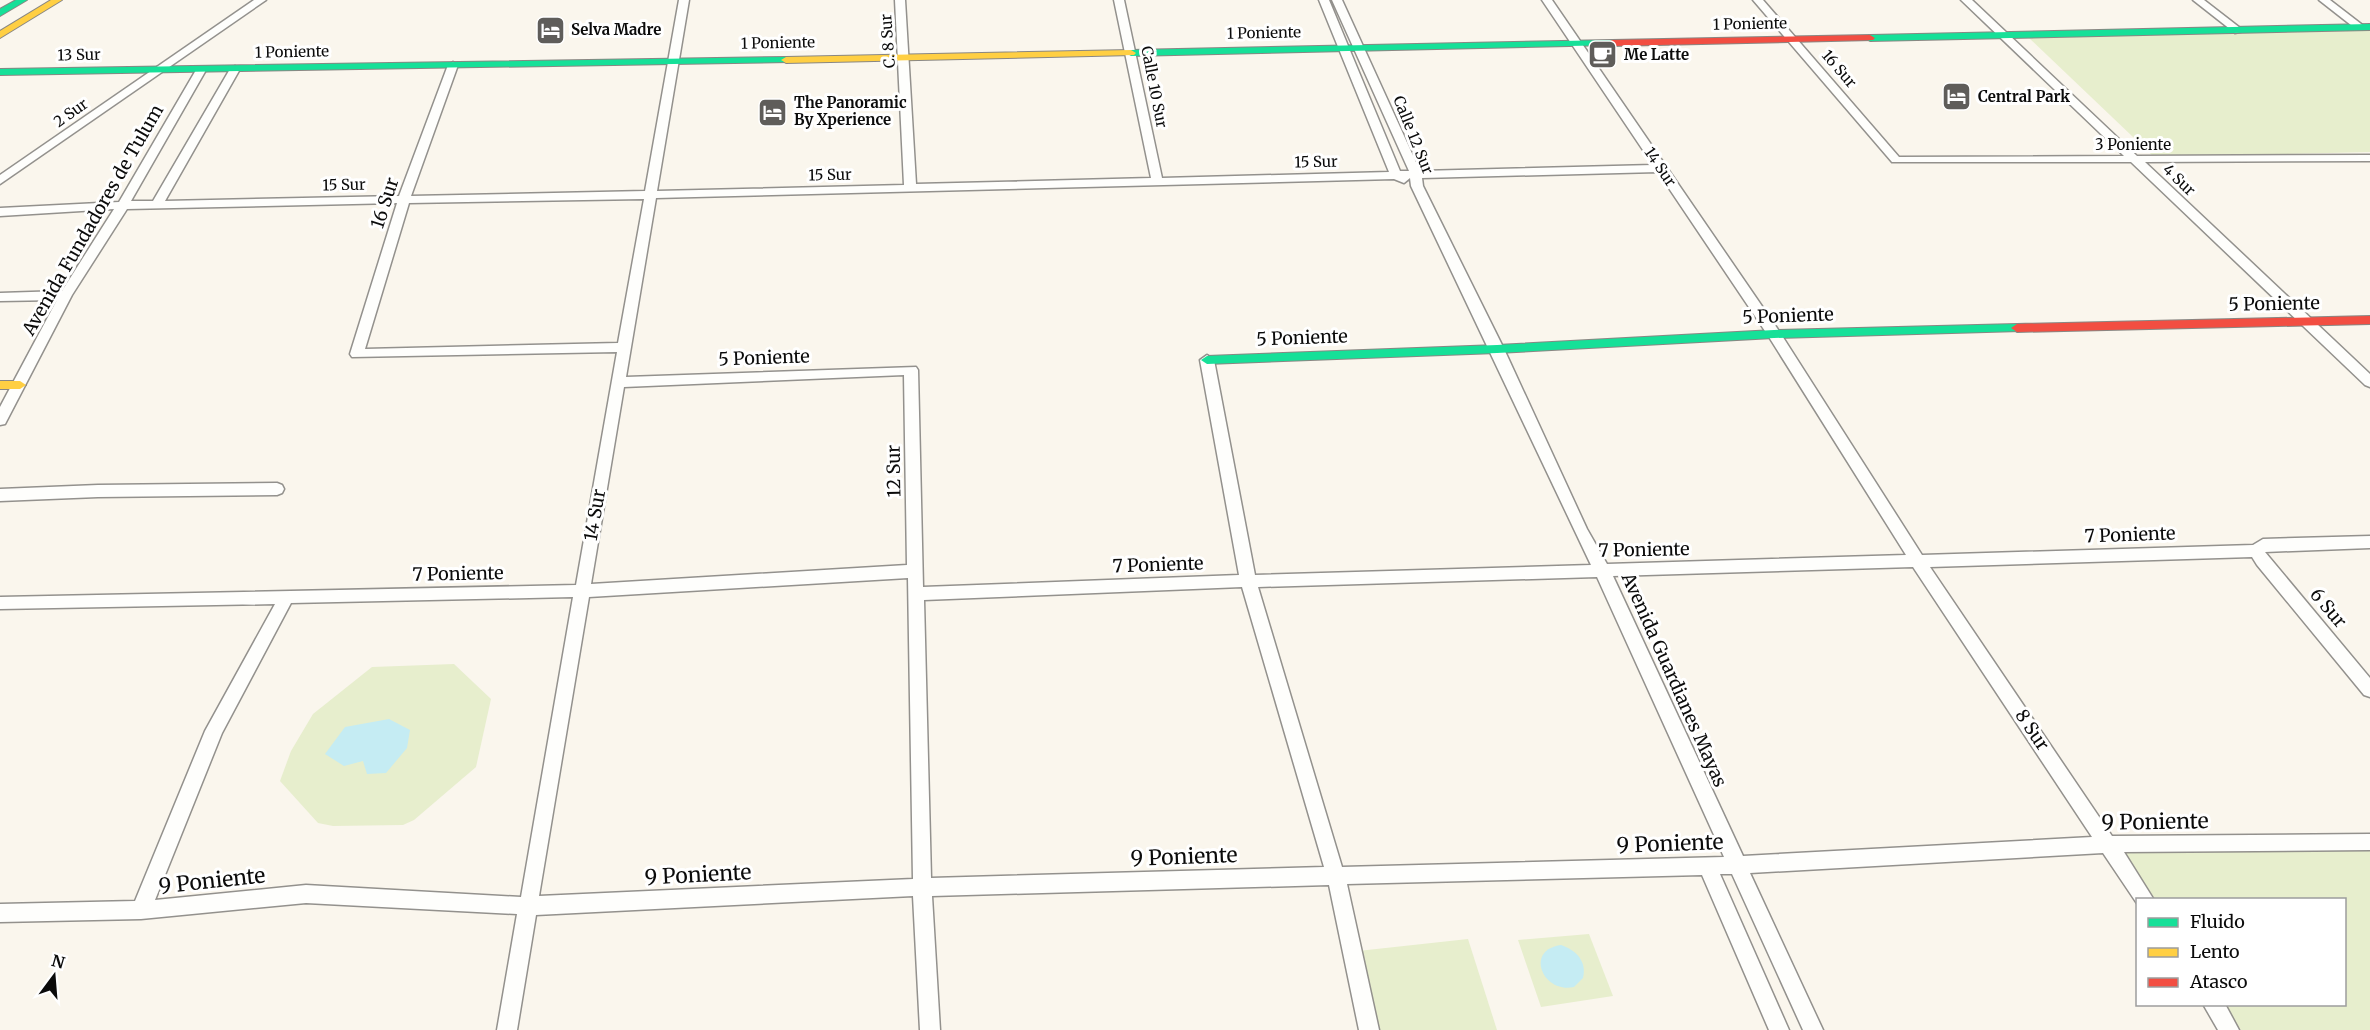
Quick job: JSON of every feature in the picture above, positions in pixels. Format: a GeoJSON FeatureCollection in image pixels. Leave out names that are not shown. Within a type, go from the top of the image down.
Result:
{"type":"FeatureCollection","features":[{"type":"Feature","properties":{"kind":"street"},"geometry":{"type":"LineString","coordinates":[[0,13],[22,0]]}},
{"type":"Feature","properties":{"kind":"street"},"geometry":{"type":"LineString","coordinates":[[0,35],[57,0]]}},
{"type":"Feature","properties":{"kind":"street","name":"2 Sur"},"geometry":{"type":"LineString","coordinates":[[0,180],[261,0]]}},
{"type":"Feature","properties":{"kind":"street","name":"14 Sur"},"geometry":{"type":"LineString","coordinates":[[507,1030],[684,0]]}},
{"type":"Feature","properties":{"kind":"street","name":"C. 8 Sur"},"geometry":{"type":"LineString","coordinates":[[900,0],[910,188]]}},
{"type":"Feature","properties":{"kind":"street","name":"Calle 10 Sur"},"geometry":{"type":"LineString","coordinates":[[1119,0],[1132,52],[1157,180]]}},
{"type":"Feature","properties":{"kind":"street","name":"Calle 12 Sur"},"geometry":{"type":"LineString","coordinates":[[1324,0],[1351,48],[1375,84],[1417,180]]}},
{"type":"Feature","properties":{"kind":"street","name":"Calle 12 Sur"},"geometry":{"type":"LineString","coordinates":[[1337,0],[1360,86],[1396,175]]}},
{"type":"Feature","properties":{"kind":"street","name":"14 Sur"},"geometry":{"type":"LineString","coordinates":[[1547,0],[1774,334],[1918,561]]}},
{"type":"Feature","properties":{"kind":"street","name":"16 Sur"},"geometry":{"type":"LineString","coordinates":[[1758,0],[1896,160]]}},
{"type":"Feature","properties":{"kind":"street","name":"4 Sur"},"geometry":{"type":"LineString","coordinates":[[1966,0],[2138,160],[2370,382]]}},
{"type":"Feature","properties":{"kind":"street"},"geometry":{"type":"LineString","coordinates":[[2198,0],[2238,31]]}},
{"type":"Feature","properties":{"kind":"street"},"geometry":{"type":"LineString","coordinates":[[2324,0],[2365,27]]}},
{"type":"Feature","properties":{"kind":"street","name":"1 Poniente"},"geometry":{"type":"LineString","coordinates":[[158,70],[904,58],[2365,27]]}},
{"type":"Feature","properties":{"kind":"street","name":"16 Sur"},"geometry":{"type":"LineString","coordinates":[[453,65],[404,199],[357,354],[624,347]]}},
{"type":"Feature","properties":{"kind":"street"},"geometry":{"type":"LineString","coordinates":[[157,204],[235,69]]}},
{"type":"Feature","properties":{"kind":"street","name":"13 Sur"},"geometry":{"type":"LineString","coordinates":[[0,72],[158,70]]}},
{"type":"Feature","properties":{"kind":"street","name":"Avenida Fundadores de Tulum"},"geometry":{"type":"LineString","coordinates":[[0,420],[66,295],[123,205],[201,70]]}},
{"type":"Feature","properties":{"kind":"street"},"geometry":{"type":"LineString","coordinates":[[1360,86],[1375,84]]}},
{"type":"Feature","properties":{"kind":"street","name":"3 Poniente"},"geometry":{"type":"LineString","coordinates":[[1896,160],[2370,158]]}},
{"type":"Feature","properties":{"kind":"street","name":"15 Sur"},"geometry":{"type":"LineString","coordinates":[[0,212],[157,204],[650,195],[1157,180],[1396,175],[1417,180],[1661,168]]}},
{"type":"Feature","properties":{"kind":"street","name":"Avenida Guardianes Mayas"},"geometry":{"type":"LineString","coordinates":[[1417,180],[1580,529],[1602,570],[1813,1030]]}},
{"type":"Feature","properties":{"kind":"street"},"geometry":{"type":"LineString","coordinates":[[0,297],[66,295]]}},
{"type":"Feature","properties":{"kind":"street","name":"5 Poniente"},"geometry":{"type":"LineString","coordinates":[[1207,360],[1497,349],[1774,334],[2370,320]]}},
{"type":"Feature","properties":{"kind":"street"},"geometry":{"type":"LineString","coordinates":[[1207,360],[1248,581],[1336,876],[1369,1030]]}},
{"type":"Feature","properties":{"kind":"street","name":"5 Poniente"},"geometry":{"type":"LineString","coordinates":[[618,382],[911,370]]}},
{"type":"Feature","properties":{"kind":"street","name":"12 Sur"},"geometry":{"type":"LineString","coordinates":[[911,370],[922,887],[930,1030]]}},
{"type":"Feature","properties":{"kind":"street"},"geometry":{"type":"LineString","coordinates":[[0,385],[20,385]]}},
{"type":"Feature","properties":{"kind":"street"},"geometry":{"type":"LineString","coordinates":[[0,495],[98,490],[277,489]]}},
{"type":"Feature","properties":{"kind":"street","name":"7 Poniente"},"geometry":{"type":"LineString","coordinates":[[916,594],[1248,581],[2257,551],[2263,545],[2370,542]]}},
{"type":"Feature","properties":{"kind":"street","name":"6 Sur"},"geometry":{"type":"LineString","coordinates":[[2257,551],[2262,561],[2370,690]]}},
{"type":"Feature","properties":{"kind":"street","name":"8 Sur"},"geometry":{"type":"LineString","coordinates":[[1918,561],[2110,844],[2144,898]]}},
{"type":"Feature","properties":{"kind":"street","name":"7 Poniente"},"geometry":{"type":"LineString","coordinates":[[0,603],[582,591],[915,571]]}},
{"type":"Feature","properties":{"kind":"street"},"geometry":{"type":"LineString","coordinates":[[141,910],[214,731],[287,596]]}},
{"type":"Feature","properties":{"kind":"street","name":"9 Poniente"},"geometry":{"type":"LineString","coordinates":[[0,913],[141,910],[306,894],[528,906],[922,887],[1736,865],[2110,844],[2370,842]]}},
{"type":"Feature","properties":{"kind":"street"},"geometry":{"type":"LineString","coordinates":[[1707,866],[1779,1030]]}},
{"type":"Feature","properties":{"kind":"street"},"geometry":{"type":"LineString","coordinates":[[2214,1006],[2229,1030]]}},
{"type":"Feature","properties":{"kind":"green space"},"geometry":{"type":"Polygon","coordinates":[[[2370,30],[2370,152],[2154,157],[2029,38],[2370,30]]]}},
{"type":"Feature","properties":{"kind":"green space"},"geometry":{"type":"Polygon","coordinates":[[[454,664],[491,699],[476,767],[414,820],[403,825],[333,826],[318,823],[280,781],[291,751],[313,714],[372,667],[454,664]]]}},
{"type":"Feature","properties":{"kind":"green space"},"geometry":{"type":"Polygon","coordinates":[[[2370,850],[2370,1030],[2241,1030],[2225,1006],[2346,1006],[2346,898],[2154,898],[2123,852],[2370,850]]]}},
{"type":"Feature","properties":{"kind":"green space"},"geometry":{"type":"Polygon","coordinates":[[[1589,934],[1613,996],[1541,1007],[1518,940],[1589,934]]]}},
{"type":"Feature","properties":{"kind":"green space"},"geometry":{"type":"Polygon","coordinates":[[[1468,939],[1497,1030],[1375,1030],[1358,951],[1468,939]]]}},
{"type":"Feature","properties":{"kind":"water"},"geometry":{"type":"Polygon","coordinates":[[[389,719],[410,730],[407,748],[386,773],[367,774],[363,761],[344,766],[325,754],[345,727],[389,719]]]}},
{"type":"Feature","properties":{"kind":"water"},"geometry":{"type":"Polygon","coordinates":[[[1561,945],[1576,953],[1582,961],[1583,978],[1574,987],[1554,984],[1542,970],[1543,955],[1550,949],[1561,945]]]}},
{"type":"Feature","properties":{"kind":"traffic: fast"},"geometry":{"type":"LineString","coordinates":[[0,13],[22,0]]}},
{"type":"Feature","properties":{"kind":"traffic: fast"},"geometry":{"type":"LineString","coordinates":[[1870,38],[2370,27]]}},
{"type":"Feature","properties":{"kind":"traffic: fast"},"geometry":{"type":"LineString","coordinates":[[1131,53],[1612,43]]}},
{"type":"Feature","properties":{"kind":"traffic: fast"},"geometry":{"type":"LineString","coordinates":[[0,72],[786,60]]}},
{"type":"Feature","properties":{"kind":"traffic: fast"},"geometry":{"type":"LineString","coordinates":[[1207,360],[1497,349],[1774,334],[2017,328]]}},
{"type":"Feature","properties":{"kind":"traffic: slow"},"geometry":{"type":"LineString","coordinates":[[0,35],[57,0]]}},
{"type":"Feature","properties":{"kind":"traffic: slow"},"geometry":{"type":"LineString","coordinates":[[786,60],[1131,53]]}},
{"type":"Feature","properties":{"kind":"traffic: slow"},"geometry":{"type":"LineString","coordinates":[[0,385],[20,385]]}},
{"type":"Feature","properties":{"kind":"traffic: jam"},"geometry":{"type":"LineString","coordinates":[[1612,43],[1870,38]]}},
{"type":"Feature","properties":{"kind":"traffic: jam"},"geometry":{"type":"LineString","coordinates":[[2017,328],[2370,320]]}},
{"type":"Feature","properties":{"kind":"place","name":"Selva Madre"},"geometry":{"type":"Point","coordinates":[550,30]}},
{"type":"Feature","properties":{"kind":"place","name":"Me Latte"},"geometry":{"type":"Point","coordinates":[1603,55]}},
{"type":"Feature","properties":{"kind":"place","name":"Central Park"},"geometry":{"type":"Point","coordinates":[1957,97]}},
{"type":"Feature","properties":{"kind":"place","name":"The Panoramic By Xperience"},"geometry":{"type":"Point","coordinates":[773,112]}}]}
